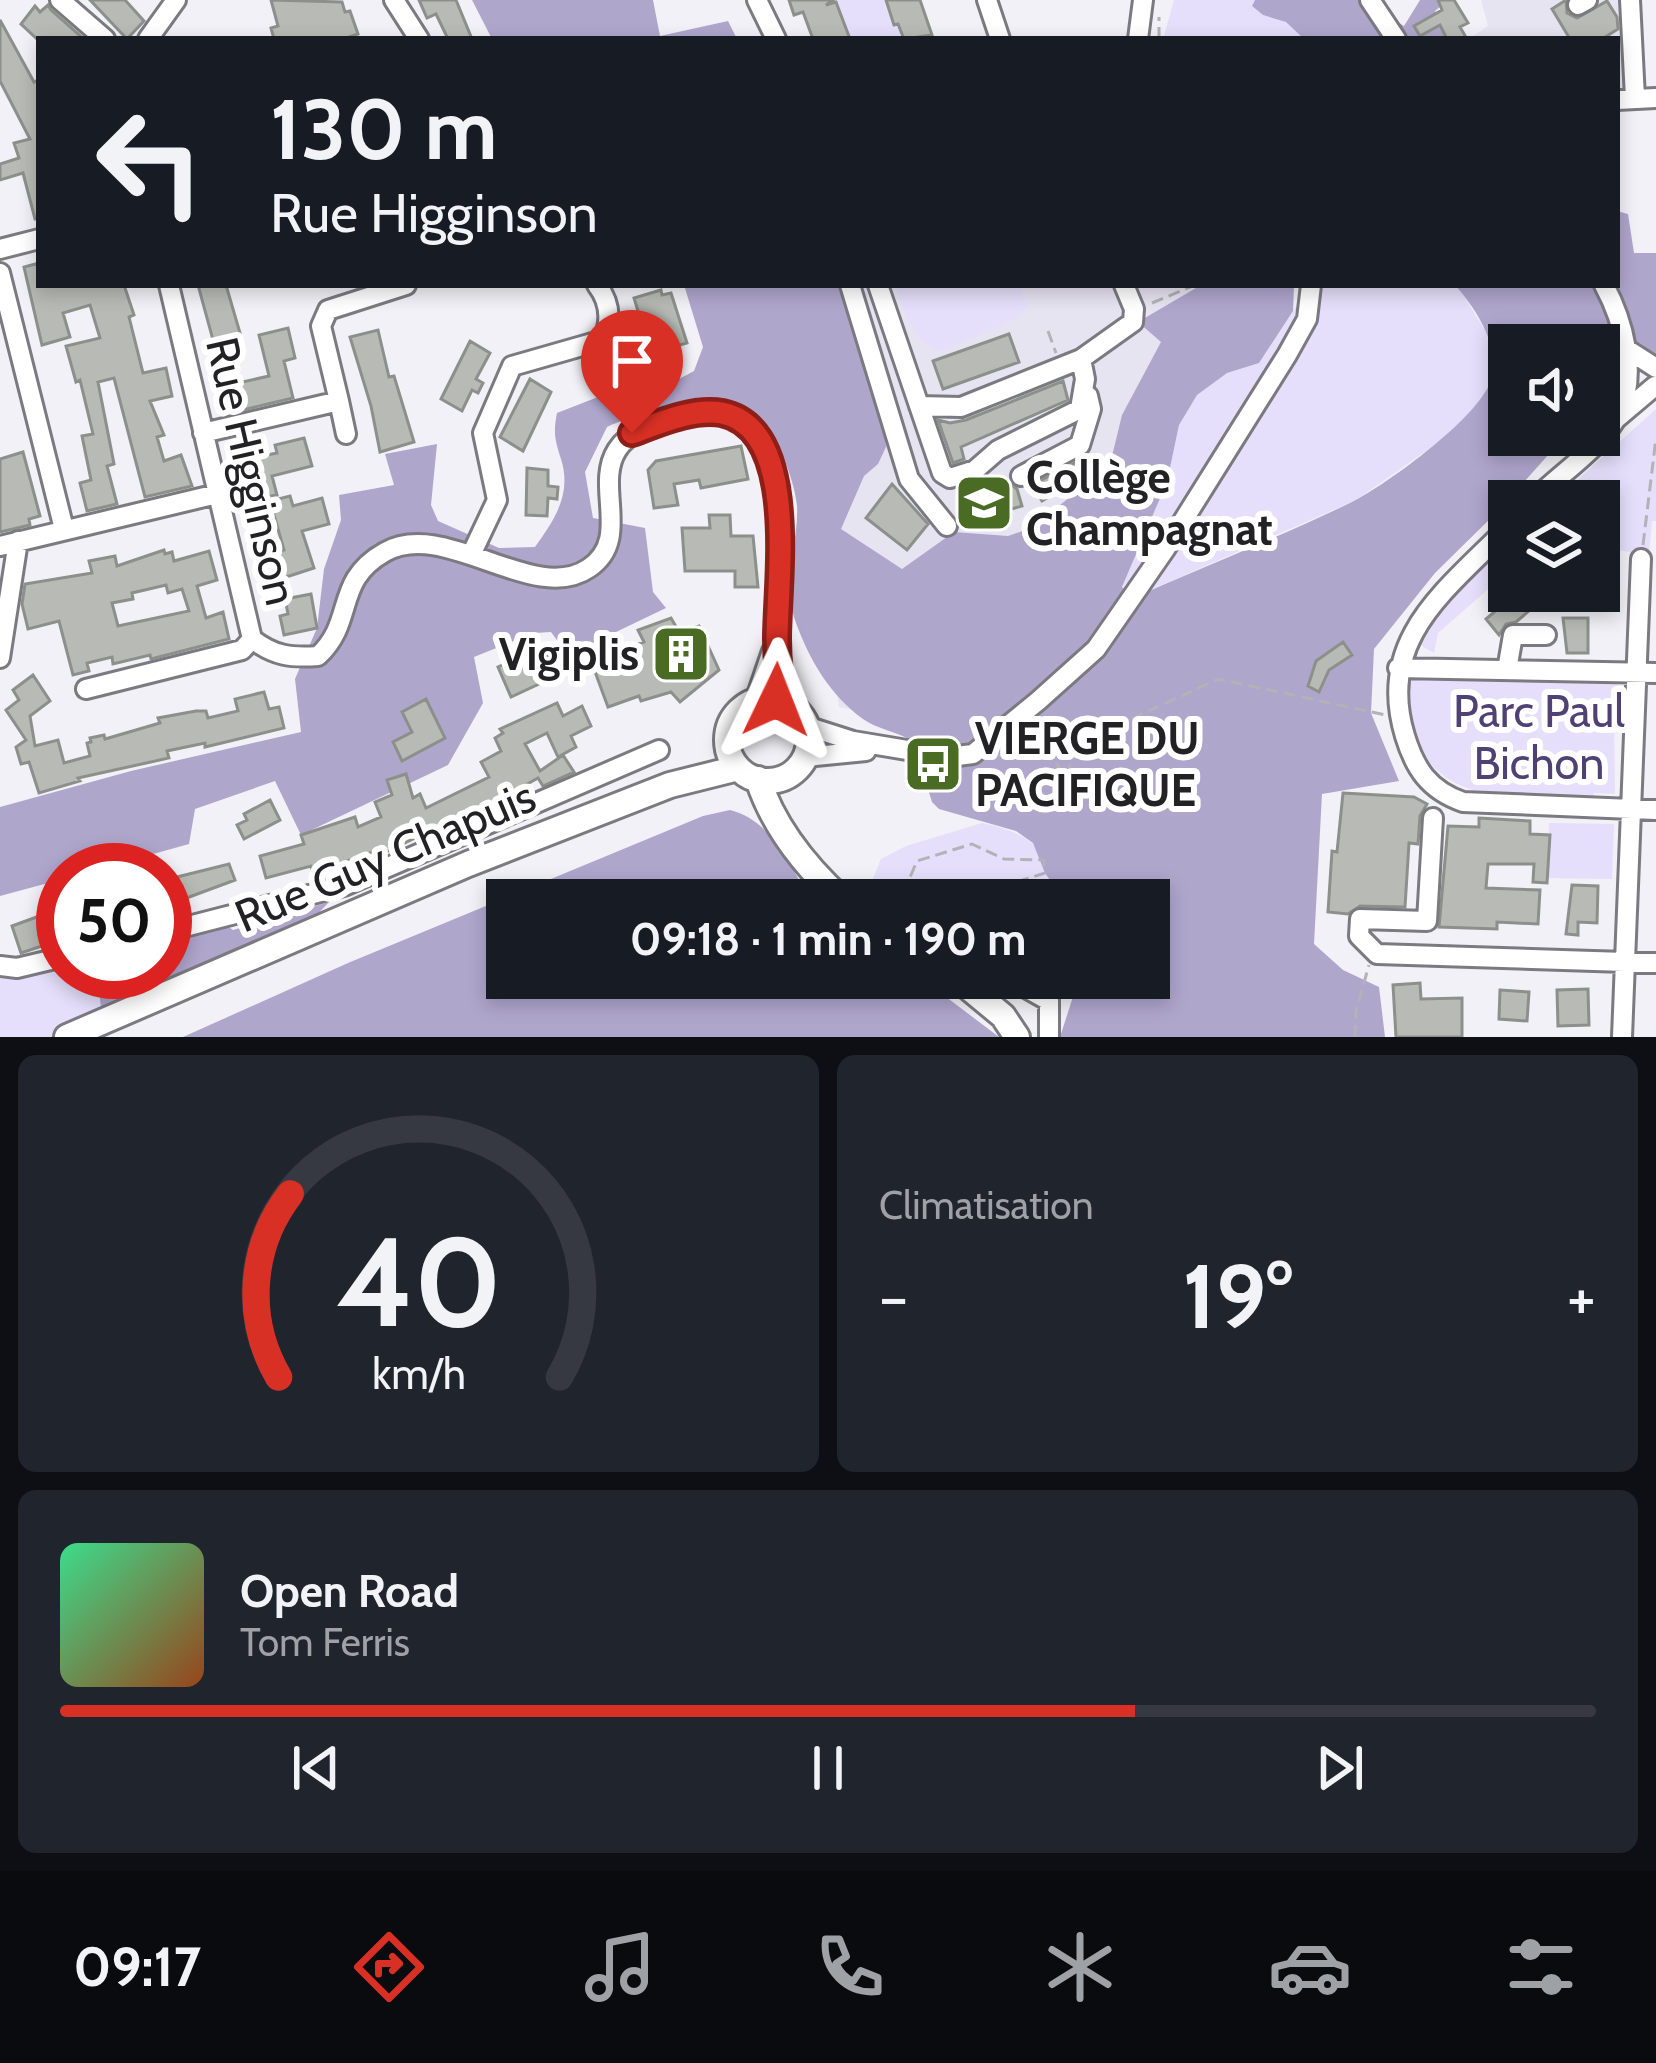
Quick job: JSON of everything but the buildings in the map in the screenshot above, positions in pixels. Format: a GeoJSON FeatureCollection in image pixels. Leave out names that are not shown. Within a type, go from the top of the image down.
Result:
{"type":"FeatureCollection","features":[{"type":"Feature","properties":{"kind":"main road"},"geometry":{"type":"LineString","coordinates":[[797,849],[785,797],[787,776],[805,757],[806,726],[785,703],[755,701],[735,716],[727,740],[797,849],[820,879]]}},
{"type":"Feature","properties":{"kind":"main road","name":"Rue Guy Chapuis"},"geometry":{"type":"LineString","coordinates":[[670,784],[727,740]]}},
{"type":"Feature","properties":{"kind":"main road"},"geometry":{"type":"LineString","coordinates":[[748,774],[787,776]]}},
{"type":"Feature","properties":{"kind":"main road","name":"Rue Guy Chapuis"},"geometry":{"type":"LineString","coordinates":[[67,1037],[468,864],[670,784],[748,774]]}},
{"type":"Feature","properties":{"kind":"main road"},"geometry":{"type":"LineString","coordinates":[[982,999],[1003,1016],[1017,1037]]}},
{"type":"Feature","properties":{"kind":"street"},"geometry":{"type":"LineString","coordinates":[[61,0],[102,36]]}},
{"type":"Feature","properties":{"kind":"street"},"geometry":{"type":"LineString","coordinates":[[150,36],[176,0]]}},
{"type":"Feature","properties":{"kind":"street"},"geometry":{"type":"LineString","coordinates":[[394,0],[417,36]]}},
{"type":"Feature","properties":{"kind":"street"},"geometry":{"type":"LineString","coordinates":[[758,0],[775,36]]}},
{"type":"Feature","properties":{"kind":"street"},"geometry":{"type":"LineString","coordinates":[[987,0],[999,36]]}},
{"type":"Feature","properties":{"kind":"street"},"geometry":{"type":"LineString","coordinates":[[1370,0],[1396,36]]}},
{"type":"Feature","properties":{"kind":"street"},"geometry":{"type":"LineString","coordinates":[[1388,0],[1397,36]]}},
{"type":"Feature","properties":{"kind":"street"},"geometry":{"type":"LineString","coordinates":[[1630,0],[1626,99],[1656,98]]}},
{"type":"Feature","properties":{"kind":"street"},"geometry":{"type":"LineString","coordinates":[[1139,36],[1151,4]]}},
{"type":"Feature","properties":{"kind":"street"},"geometry":{"type":"LineString","coordinates":[[0,249],[36,239]]}},
{"type":"Feature","properties":{"kind":"street"},"geometry":{"type":"LineString","coordinates":[[0,273],[64,529]]}},
{"type":"Feature","properties":{"kind":"street","name":"Rue Higginson"},"geometry":{"type":"LineString","coordinates":[[170,288],[252,639],[277,655],[318,656],[338,633],[348,589],[361,570],[387,550],[404,546],[471,555],[536,576],[567,577],[586,571],[608,545],[612,521],[608,470],[617,450],[632,433],[718,412],[740,418],[757,432],[777,495],[778,678],[785,703]]}},
{"type":"Feature","properties":{"kind":"street"},"geometry":{"type":"LineString","coordinates":[[346,434],[321,326],[328,310],[397,288]]}},
{"type":"Feature","properties":{"kind":"street"},"geometry":{"type":"LineString","coordinates":[[471,555],[497,500],[483,433],[512,366],[603,340],[609,327],[608,298],[600,288]]}},
{"type":"Feature","properties":{"kind":"street"},"geometry":{"type":"LineString","coordinates":[[851,288],[909,479],[947,526]]}},
{"type":"Feature","properties":{"kind":"street"},"geometry":{"type":"LineString","coordinates":[[879,288],[942,473],[950,478],[975,470],[998,450],[1080,409],[1085,379]]}},
{"type":"Feature","properties":{"kind":"street"},"geometry":{"type":"LineString","coordinates":[[919,406],[961,407],[1071,363],[1133,322],[1134,309],[1125,288]]}},
{"type":"Feature","properties":{"kind":"street"},"geometry":{"type":"LineString","coordinates":[[806,726],[904,751],[949,757],[974,754],[1096,649],[1288,355],[1307,320],[1311,288]]}},
{"type":"Feature","properties":{"kind":"street"},"geometry":{"type":"LineString","coordinates":[[1606,288],[1617,310],[1625,348],[1627,377],[1620,411]]}},
{"type":"Feature","properties":{"kind":"street"},"geometry":{"type":"LineString","coordinates":[[1625,348],[1656,368]]}},
{"type":"Feature","properties":{"kind":"street"},"geometry":{"type":"LineString","coordinates":[[1021,476],[1080,445],[1091,409],[1085,379],[1071,363]]}},
{"type":"Feature","properties":{"kind":"street"},"geometry":{"type":"LineString","coordinates":[[1627,377],[1656,368]]}},
{"type":"Feature","properties":{"kind":"street"},"geometry":{"type":"LineString","coordinates":[[1627,377],[1655,386]]}},
{"type":"Feature","properties":{"kind":"street"},"geometry":{"type":"LineString","coordinates":[[1620,416],[1655,386]]}},
{"type":"Feature","properties":{"kind":"street"},"geometry":{"type":"LineString","coordinates":[[203,433],[340,401]]}},
{"type":"Feature","properties":{"kind":"street"},"geometry":{"type":"LineString","coordinates":[[1554,480],[1579,456]]}},
{"type":"Feature","properties":{"kind":"street"},"geometry":{"type":"LineString","coordinates":[[0,658],[9,544],[218,494]]}},
{"type":"Feature","properties":{"kind":"street"},"geometry":{"type":"LineString","coordinates":[[1488,548],[1410,634],[1398,668],[1399,716],[1408,747],[1438,793],[1484,805],[1656,811]]}},
{"type":"Feature","properties":{"kind":"street"},"geometry":{"type":"LineString","coordinates":[[1622,1037],[1641,559]]}},
{"type":"Feature","properties":{"kind":"street"},"geometry":{"type":"LineString","coordinates":[[1507,670],[1513,634],[1546,634]]}},
{"type":"Feature","properties":{"kind":"street","name":"Rue Higginson"},"geometry":{"type":"LineString","coordinates":[[755,701],[777,635]]}},
{"type":"Feature","properties":{"kind":"street"},"geometry":{"type":"LineString","coordinates":[[86,689],[242,650],[252,639]]}},
{"type":"Feature","properties":{"kind":"street"},"geometry":{"type":"LineString","coordinates":[[1398,668],[1656,674]]}},
{"type":"Feature","properties":{"kind":"street"},"geometry":{"type":"LineString","coordinates":[[192,925],[344,886],[659,750]]}},
{"type":"Feature","properties":{"kind":"street"},"geometry":{"type":"LineString","coordinates":[[805,757],[904,751]]}},
{"type":"Feature","properties":{"kind":"street"},"geometry":{"type":"LineString","coordinates":[[1433,818],[1426,921],[1360,919],[1359,936],[1377,954],[1656,963]]}},
{"type":"Feature","properties":{"kind":"street"},"geometry":{"type":"LineString","coordinates":[[456,838],[468,864]]}},
{"type":"Feature","properties":{"kind":"street"},"geometry":{"type":"LineString","coordinates":[[0,966],[36,963]]}},
{"type":"Feature","properties":{"kind":"street"},"geometry":{"type":"LineString","coordinates":[[1045,999],[1048,1037]]}},
{"type":"Feature","properties":{"kind":"path"},"geometry":{"type":"LineString","coordinates":[[1151,4],[1158,36]]}},
{"type":"Feature","properties":{"kind":"path"},"geometry":{"type":"LineString","coordinates":[[1134,309],[1187,288]]}},
{"type":"Feature","properties":{"kind":"path"},"geometry":{"type":"LineString","coordinates":[[1048,332],[1071,363]]}},
{"type":"Feature","properties":{"kind":"path"},"geometry":{"type":"LineString","coordinates":[[1641,559],[1656,438]]}},
{"type":"Feature","properties":{"kind":"path"},"geometry":{"type":"LineString","coordinates":[[974,754],[1000,756],[1045,742],[1064,777],[1098,714],[1110,749],[1131,719],[1218,680],[1399,716]]}},
{"type":"Feature","properties":{"kind":"path"},"geometry":{"type":"LineString","coordinates":[[909,879],[917,862],[972,844],[1004,859],[1044,860],[1045,873],[1026,879]]}},
{"type":"Feature","properties":{"kind":"path"},"geometry":{"type":"LineString","coordinates":[[1354,1037],[1364,974],[1377,954]]}},
{"type":"Feature","properties":{"kind":"shaded area"},"geometry":{"type":"Polygon","coordinates":[[[472,0],[653,0],[660,36],[490,36],[472,0]]]}},
{"type":"Feature","properties":{"kind":"shaded area"},"geometry":{"type":"Polygon","coordinates":[[[1255,0],[1362,0],[1404,26],[1420,0],[1448,0],[1435,11],[1448,36],[1301,36],[1286,22],[1252,6],[1255,0]]]}},
{"type":"Feature","properties":{"kind":"shaded area"},"geometry":{"type":"Polygon","coordinates":[[[1481,0],[1635,0],[1644,94],[1620,94],[1620,36],[1473,36],[1488,26],[1481,0]]]}},
{"type":"Feature","properties":{"kind":"shaded area"},"geometry":{"type":"Polygon","coordinates":[[[728,21],[736,36],[660,36],[728,21]]]}},
{"type":"Feature","properties":{"kind":"shaded area"},"geometry":{"type":"Polygon","coordinates":[[[1620,212],[1628,214],[1634,253],[1656,253],[1656,359],[1620,375],[1620,324],[1488,324],[1488,339],[1478,315],[1457,288],[1620,288],[1620,212]]]}},
{"type":"Feature","properties":{"kind":"shaded area"},"geometry":{"type":"Polygon","coordinates":[[[685,288],[844,288],[882,392],[886,447],[878,464],[864,476],[841,529],[902,569],[954,532],[1008,536],[1031,528],[1094,478],[1113,452],[1122,415],[1161,342],[1138,322],[1196,288],[1294,288],[1293,311],[1259,363],[1227,373],[1197,395],[1179,425],[1167,482],[1122,587],[1133,598],[1352,502],[1433,446],[1488,386],[1488,456],[1547,456],[1526,480],[1488,480],[1488,521],[1435,573],[1374,649],[1371,713],[1399,781],[1322,794],[1314,944],[1343,970],[1379,987],[1385,1037],[1060,1037],[1072,999],[1170,999],[1170,879],[1049,879],[1033,843],[1016,831],[939,809],[932,802],[913,741],[851,710],[808,651],[789,591],[797,506],[787,467],[759,416],[718,404],[638,415],[607,427],[585,472],[593,518],[645,528],[653,592],[666,608],[568,655],[551,632],[534,633],[474,657],[483,703],[448,765],[301,835],[275,781],[195,809],[189,843],[36,843],[36,886],[0,896],[0,807],[301,732],[295,679],[317,628],[324,569],[341,520],[339,495],[394,485],[385,454],[437,444],[431,505],[438,521],[499,548],[535,547],[563,495],[564,472],[555,436],[557,413],[616,390],[679,379],[694,371],[703,347],[685,288]]]}},
{"type":"Feature","properties":{"kind":"shaded area","name":"Collège Champagnat"},"geometry":{"type":"Polygon","coordinates":[[[717,288],[1294,288],[1293,311],[1259,363],[1227,373],[1196,395],[1179,425],[884,716],[839,707],[810,521],[717,288]]]}},
{"type":"Feature","properties":{"kind":"shaded area"},"geometry":{"type":"Polygon","coordinates":[[[730,810],[758,824],[799,879],[551,879],[703,816],[730,810]]]}},
{"type":"Feature","properties":{"kind":"shaded area"},"geometry":{"type":"Polygon","coordinates":[[[329,902],[293,940],[192,983],[192,925],[218,919],[233,930],[329,902]]]}},
{"type":"Feature","properties":{"kind":"shaded area"},"geometry":{"type":"Polygon","coordinates":[[[486,906],[486,999],[949,999],[999,1037],[183,1037],[486,906]]]}},
{"type":"Feature","properties":{"kind":"shaded area"},"geometry":{"type":"Polygon","coordinates":[[[100,999],[154,999],[65,1037],[101,1008],[100,999]]]}},
{"type":"Feature","properties":{"kind":"green space"},"geometry":{"type":"Polygon","coordinates":[[[825,0],[886,0],[903,36],[849,36],[836,2],[826,5],[825,0]]]}},
{"type":"Feature","properties":{"kind":"green space"},"geometry":{"type":"Polygon","coordinates":[[[1174,0],[1255,0],[1252,6],[1263,15],[1286,21],[1301,36],[1164,36],[1174,0]]]}},
{"type":"Feature","properties":{"kind":"green space"},"geometry":{"type":"Polygon","coordinates":[[[895,288],[1020,288],[1027,306],[1016,319],[941,351],[923,342],[895,288]]]}},
{"type":"Feature","properties":{"kind":"green space"},"geometry":{"type":"Polygon","coordinates":[[[1308,288],[1459,288],[1488,339],[1488,387],[1480,403],[1446,437],[1356,500],[1132,598],[1122,587],[1167,482],[1179,425],[1196,395],[1227,373],[1259,363],[1308,288]]]}},
{"type":"Feature","properties":{"kind":"green space"},"geometry":{"type":"Polygon","coordinates":[[[1656,409],[1656,521],[1652,521],[1649,556],[1620,551],[1620,480],[1577,480],[1604,456],[1620,456],[1620,441],[1656,409]]]}},
{"type":"Feature","properties":{"kind":"green space"},"geometry":{"type":"Polygon","coordinates":[[[1488,563],[1488,589],[1438,633],[1434,653],[1422,646],[1424,623],[1488,563]]]}},
{"type":"Feature","properties":{"kind":"green space","name":"Parc Paul Bichon"},"geometry":{"type":"Polygon","coordinates":[[[1416,675],[1613,682],[1622,688],[1620,720],[1614,719],[1615,794],[1594,793],[1593,798],[1493,795],[1448,778],[1430,763],[1414,735],[1404,686],[1416,675]]]}},
{"type":"Feature","properties":{"kind":"green space"},"geometry":{"type":"Polygon","coordinates":[[[982,823],[1027,840],[1058,879],[873,879],[881,859],[906,846],[982,823]]]}},
{"type":"Feature","properties":{"kind":"green space"},"geometry":{"type":"Polygon","coordinates":[[[1549,823],[1614,824],[1612,879],[1547,878],[1549,823]]]}},
{"type":"Feature","properties":{"kind":"green space"},"geometry":{"type":"Polygon","coordinates":[[[36,974],[36,999],[100,999],[101,1008],[65,1037],[0,1037],[0,978],[36,974]]]}},
{"type":"Feature","properties":{"kind":"place","name":"Collège Champagnat"},"geometry":{"type":"Point","coordinates":[984,503]}},
{"type":"Feature","properties":{"kind":"place","name":"Vigiplis"},"geometry":{"type":"Point","coordinates":[681,654]}},
{"type":"Feature","properties":{"kind":"place","name":"VIERGE DU PACIFIQUE"},"geometry":{"type":"Point","coordinates":[933,764]}},
{"type":"Feature","properties":{"kind":"route"},"geometry":{"type":"LineString","coordinates":[[632,433],[718,412],[740,418],[757,432],[777,495],[778,678],[785,703],[776,700]]}}]}
